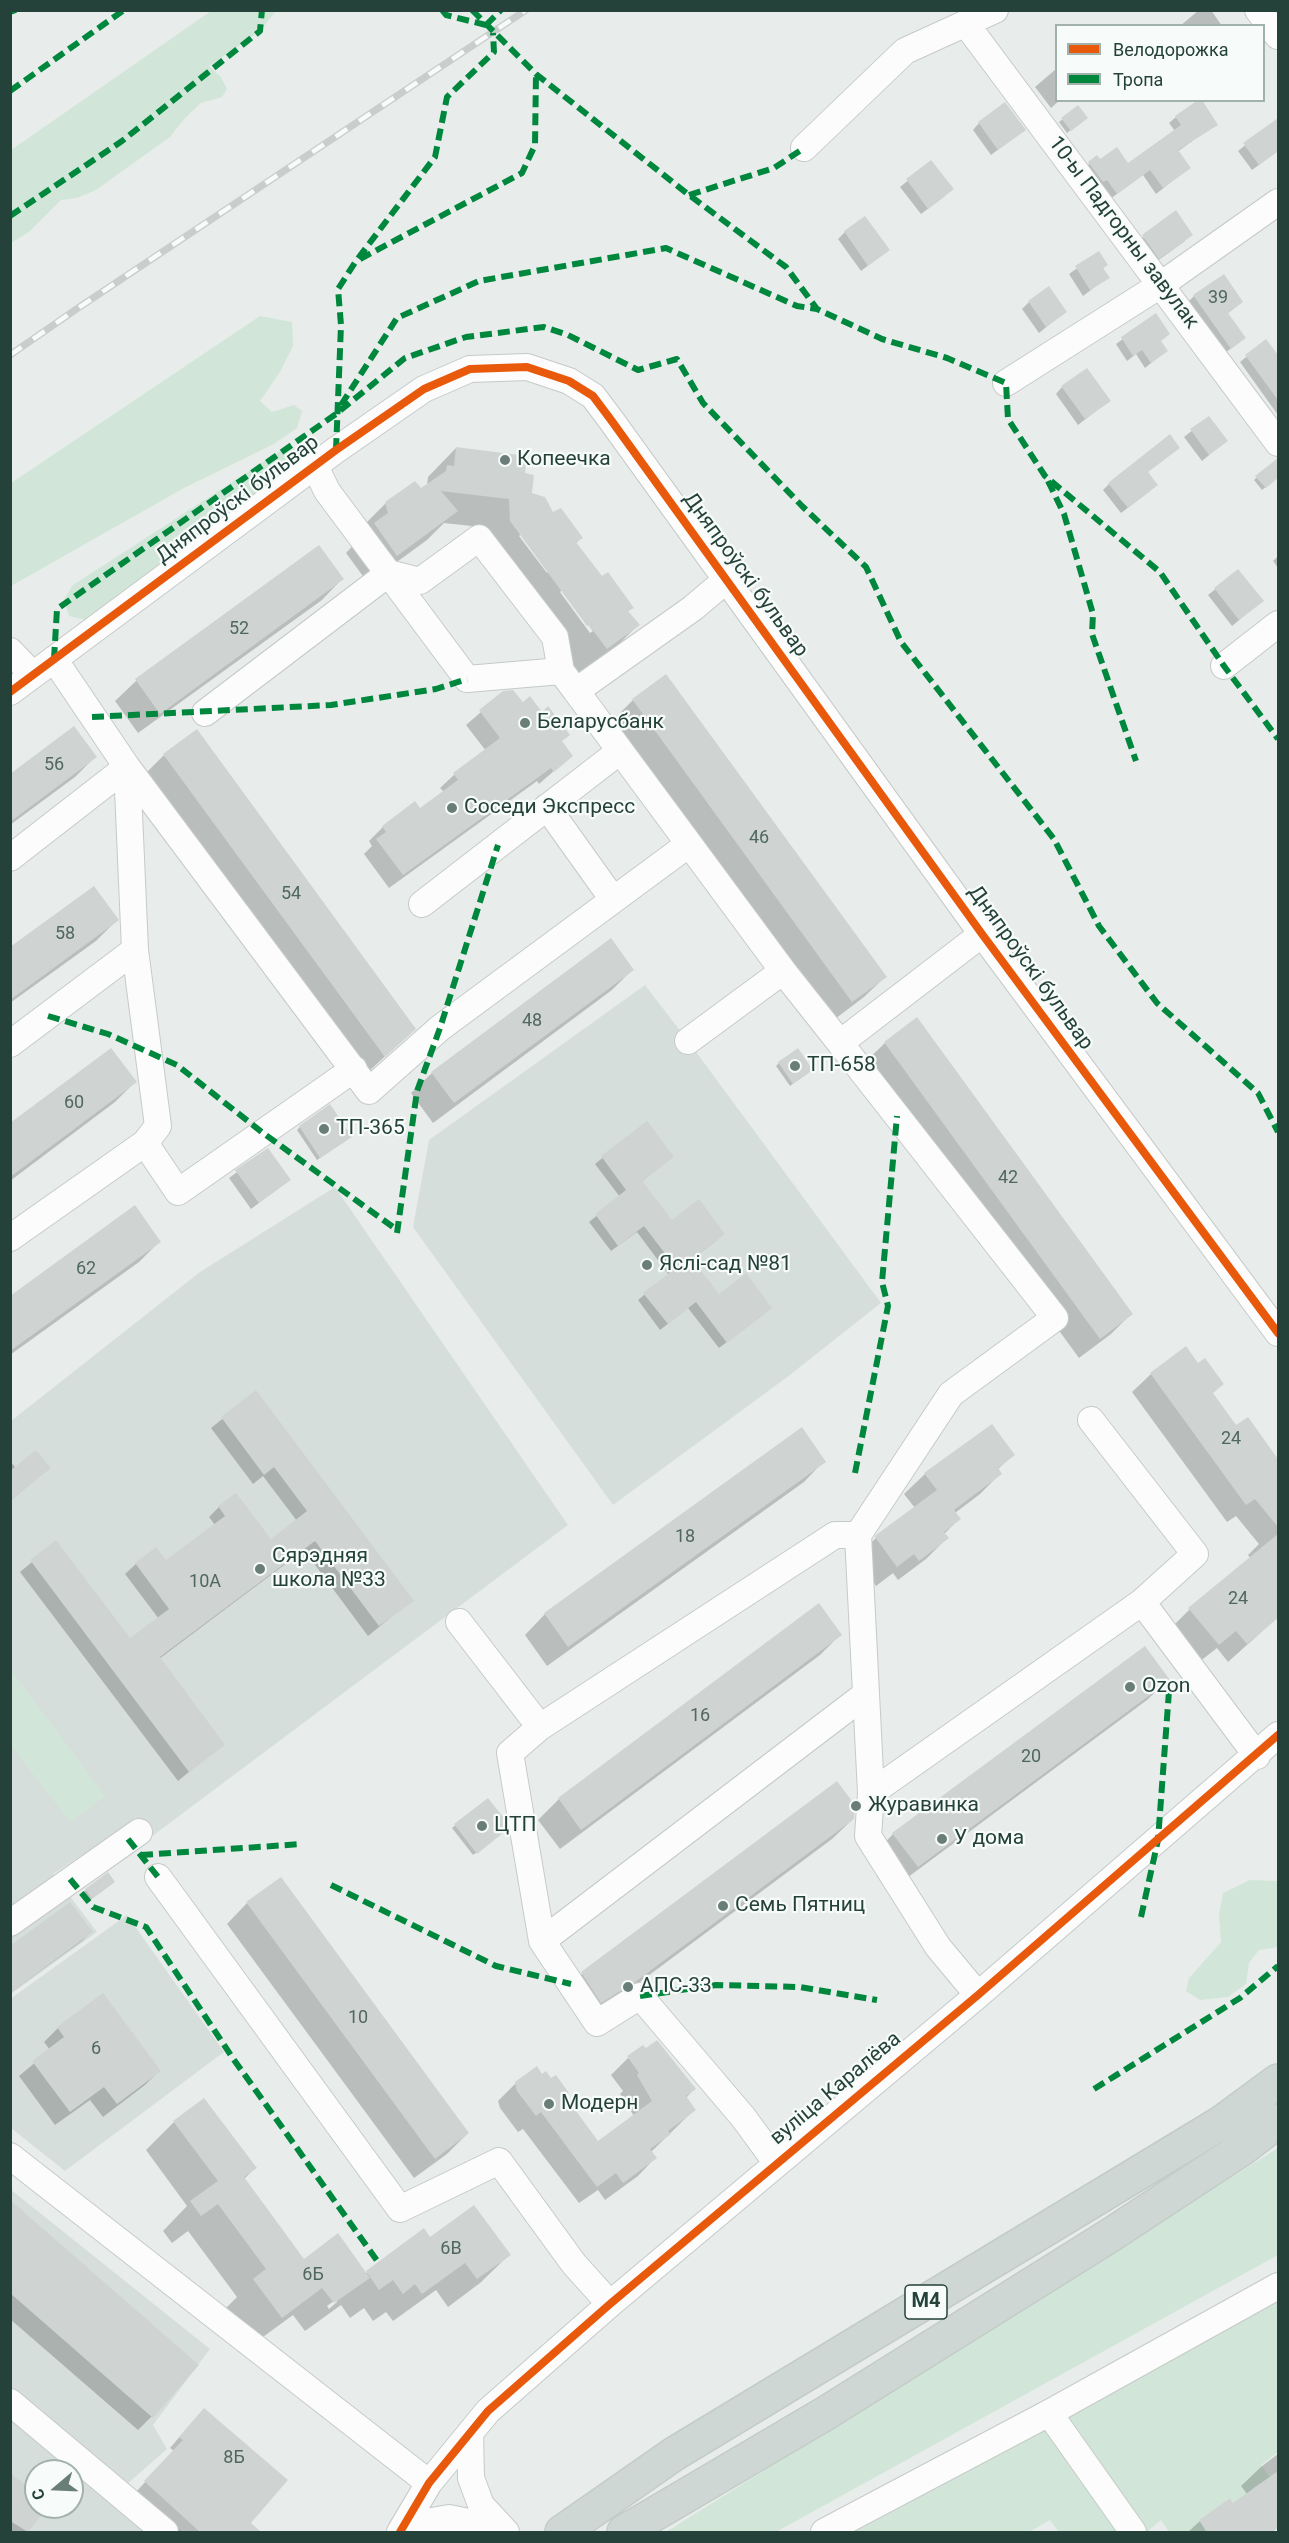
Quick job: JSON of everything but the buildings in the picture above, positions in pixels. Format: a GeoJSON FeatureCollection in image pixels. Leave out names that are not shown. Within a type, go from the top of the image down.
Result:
{"type":"FeatureCollection","features":[{"type":"Feature","properties":{"kind":"main road","name":"М4"},"geometry":{"type":"LineString","coordinates":[[562,2532],[674,2454],[1221,2123],[1278,2081]]}},
{"type":"Feature","properties":{"kind":"main road","name":"М4"},"geometry":{"type":"LineString","coordinates":[[624,2532],[826,2413],[1048,2274],[1243,2148],[1278,2121]]}},
{"type":"Feature","properties":{"kind":"street"},"geometry":{"type":"LineString","coordinates":[[804,148],[905,51],[995,10]]}},
{"type":"Feature","properties":{"kind":"street"},"geometry":{"type":"LineString","coordinates":[[1258,10],[1278,36]]}},
{"type":"Feature","properties":{"kind":"street","name":"10-ы Падгорны завулак"},"geometry":{"type":"LineString","coordinates":[[966,24],[1162,284],[1278,443]]}},
{"type":"Feature","properties":{"kind":"street"},"geometry":{"type":"LineString","coordinates":[[1006,383],[1162,284],[1278,202]]}},
{"type":"Feature","properties":{"kind":"street","name":"Дняпроўскі бульвар"},"geometry":{"type":"LineString","coordinates":[[10,692],[315,466],[424,389],[471,369],[527,367],[569,381],[593,396],[982,934],[1278,1333]]}},
{"type":"Feature","properties":{"kind":"street"},"geometry":{"type":"LineString","coordinates":[[315,466],[327,491],[467,679],[568,681],[693,608],[726,580]]}},
{"type":"Feature","properties":{"kind":"street"},"geometry":{"type":"LineString","coordinates":[[389,573],[420,582],[478,538],[555,637],[568,681],[783,971],[1055,1318],[951,1394],[858,1535],[871,1793],[868,1836],[938,1947],[978,1995]]}},
{"type":"Feature","properties":{"kind":"street"},"geometry":{"type":"LineString","coordinates":[[205,713],[389,573]]}},
{"type":"Feature","properties":{"kind":"street"},"geometry":{"type":"LineString","coordinates":[[1224,666],[1278,624]]}},
{"type":"Feature","properties":{"kind":"street"},"geometry":{"type":"LineString","coordinates":[[10,651],[33,675]]}},
{"type":"Feature","properties":{"kind":"street"},"geometry":{"type":"LineString","coordinates":[[54,659],[127,767],[369,1091],[440,1028],[612,898],[689,844]]}},
{"type":"Feature","properties":{"kind":"street"},"geometry":{"type":"LineString","coordinates":[[422,904],[620,751]]}},
{"type":"Feature","properties":{"kind":"street"},"geometry":{"type":"LineString","coordinates":[[10,858],[127,767]]}},
{"type":"Feature","properties":{"kind":"street"},"geometry":{"type":"LineString","coordinates":[[10,1238],[146,1143],[158,1126],[135,950],[127,767]]}},
{"type":"Feature","properties":{"kind":"street"},"geometry":{"type":"LineString","coordinates":[[547,807],[612,898]]}},
{"type":"Feature","properties":{"kind":"street"},"geometry":{"type":"LineString","coordinates":[[840,1043],[982,934]]}},
{"type":"Feature","properties":{"kind":"street"},"geometry":{"type":"LineString","coordinates":[[10,1044],[135,950]]}},
{"type":"Feature","properties":{"kind":"street"},"geometry":{"type":"LineString","coordinates":[[688,1041],[783,971]]}},
{"type":"Feature","properties":{"kind":"street"},"geometry":{"type":"LineString","coordinates":[[146,1143],[178,1192],[354,1069]]}},
{"type":"Feature","properties":{"kind":"street"},"geometry":{"type":"LineString","coordinates":[[871,1793],[1142,1602],[1195,1554],[1091,1420]]}},
{"type":"Feature","properties":{"kind":"street"},"geometry":{"type":"LineString","coordinates":[[776,2162],[640,1996],[597,2023],[542,1941],[510,1753],[540,1727],[835,1535],[858,1535]]}},
{"type":"Feature","properties":{"kind":"street"},"geometry":{"type":"LineString","coordinates":[[1142,1602],[1257,1756]]}},
{"type":"Feature","properties":{"kind":"street"},"geometry":{"type":"LineString","coordinates":[[459,1622],[540,1727]]}},
{"type":"Feature","properties":{"kind":"street"},"geometry":{"type":"LineString","coordinates":[[542,1941],[866,1694]]}},
{"type":"Feature","properties":{"kind":"street","name":"вуліца Каралёва"},"geometry":{"type":"LineString","coordinates":[[400,2532],[429,2483],[488,2412],[609,2304],[978,1995],[1278,1736]]}},
{"type":"Feature","properties":{"kind":"street"},"geometry":{"type":"LineString","coordinates":[[10,1923],[139,1832]]}},
{"type":"Feature","properties":{"kind":"street"},"geometry":{"type":"LineString","coordinates":[[158,1877],[400,2209],[499,2161],[574,2264],[609,2304]]}},
{"type":"Feature","properties":{"kind":"street"},"geometry":{"type":"LineString","coordinates":[[10,2156],[429,2483]]}},
{"type":"Feature","properties":{"kind":"street"},"geometry":{"type":"LineString","coordinates":[[824,2532],[1049,2413],[1278,2286]]}},
{"type":"Feature","properties":{"kind":"street"},"geometry":{"type":"LineString","coordinates":[[10,2402],[165,2532]]}},
{"type":"Feature","properties":{"kind":"street"},"geometry":{"type":"LineString","coordinates":[[1049,2413],[1133,2532]]}},
{"type":"Feature","properties":{"kind":"street"},"geometry":{"type":"LineString","coordinates":[[470,2433],[471,2478],[481,2505],[504,2531]]}},
{"type":"Feature","properties":{"kind":"street"},"geometry":{"type":"LineString","coordinates":[[414,2532],[426,2522],[449,2518],[504,2531]]}},
{"type":"Feature","properties":{"kind":"shaded area","name":"Яслі-сад №81"},"geometry":{"type":"Polygon","coordinates":[[[645,985],[881,1303],[786,1378],[613,1505],[413,1227],[429,1140],[645,985]]]}},
{"type":"Feature","properties":{"kind":"shaded area","name":"Сярэдняя школа №33"},"geometry":{"type":"Polygon","coordinates":[[[335,1187],[568,1525],[147,1840],[131,1823],[53,1874],[97,1932],[11,1994],[11,1421],[200,1272],[335,1187]]]}},
{"type":"Feature","properties":{"kind":"shaded area"},"geometry":{"type":"Polygon","coordinates":[[[127,1915],[224,2052],[65,2171],[11,2128],[10,1999],[127,1915]]]}},
{"type":"Feature","properties":{"kind":"shaded area"},"geometry":{"type":"Polygon","coordinates":[[[10,2189],[210,2349],[153,2425],[167,2449],[126,2485],[183,2532],[11,2532],[10,2189]]]}},
{"type":"Feature","properties":{"kind":"green space"},"geometry":{"type":"Polygon","coordinates":[[[211,11],[276,11],[259,32],[209,66],[221,77],[227,89],[222,97],[201,103],[170,137],[96,190],[77,198],[61,200],[29,232],[11,243],[11,150],[211,11]]]}},
{"type":"Feature","properties":{"kind":"green space"},"geometry":{"type":"Polygon","coordinates":[[[260,316],[292,322],[293,346],[280,372],[260,401],[272,412],[294,405],[302,411],[297,428],[274,444],[184,488],[11,586],[11,483],[260,316]]]}},
{"type":"Feature","properties":{"kind":"green space"},"geometry":{"type":"Polygon","coordinates":[[[285,448],[298,450],[304,464],[86,620],[69,616],[64,599],[73,585],[285,448]]]}},
{"type":"Feature","properties":{"kind":"green space"},"geometry":{"type":"Polygon","coordinates":[[[11,1670],[105,1796],[70,1822],[11,1745],[11,1670]]]}},
{"type":"Feature","properties":{"kind":"green space"},"geometry":{"type":"Polygon","coordinates":[[[1250,1880],[1278,1881],[1278,1947],[1259,1950],[1249,1963],[1246,1984],[1228,1997],[1200,2000],[1186,1991],[1189,1978],[1221,1942],[1219,1915],[1223,1893],[1250,1880]]]}},
{"type":"Feature","properties":{"kind":"green space"},"geometry":{"type":"Polygon","coordinates":[[[1278,2148],[1278,2255],[776,2532],[666,2532],[1278,2148]]]}},
{"type":"Feature","properties":{"kind":"green space"},"geometry":{"type":"Polygon","coordinates":[[[1278,2296],[1278,2452],[1261,2465],[1273,2482],[1269,2485],[1265,2480],[1253,2488],[1240,2512],[1230,2498],[1199,2520],[1205,2530],[1201,2532],[1169,2532],[1161,2520],[1147,2532],[1059,2532],[1050,2520],[1029,2532],[848,2532],[1278,2296]]]}},
{"type":"Feature","properties":{"kind":"railway"},"geometry":{"type":"LineString","coordinates":[[10,355],[526,10]]}},
{"type":"Feature","properties":{"kind":"marked path"},"geometry":{"type":"LineString","coordinates":[[10,12],[16,10]]}},
{"type":"Feature","properties":{"kind":"marked path"},"geometry":{"type":"LineString","coordinates":[[10,91],[124,10]]}},
{"type":"Feature","properties":{"kind":"marked path"},"geometry":{"type":"LineString","coordinates":[[10,216],[122,141],[260,31],[262,10]]}},
{"type":"Feature","properties":{"kind":"marked path"},"geometry":{"type":"LineString","coordinates":[[442,10],[446,15],[486,25]]}},
{"type":"Feature","properties":{"kind":"marked path"},"geometry":{"type":"LineString","coordinates":[[472,10],[536,74],[689,195],[786,267],[817,309],[882,339],[947,358],[1006,383],[1008,419],[1045,476],[1160,572],[1224,666],[1278,739]]}},
{"type":"Feature","properties":{"kind":"marked path"},"geometry":{"type":"LineString","coordinates":[[486,25],[501,10]]}},
{"type":"Feature","properties":{"kind":"marked path"},"geometry":{"type":"LineString","coordinates":[[336,450],[341,325],[338,289],[356,261],[435,157],[447,97],[494,52],[493,33]]}},
{"type":"Feature","properties":{"kind":"marked path"},"geometry":{"type":"LineString","coordinates":[[360,259],[522,173],[535,145],[536,74]]}},
{"type":"Feature","properties":{"kind":"marked path"},"geometry":{"type":"LineString","coordinates":[[689,195],[774,168],[804,148]]}},
{"type":"Feature","properties":{"kind":"marked path"},"geometry":{"type":"LineString","coordinates":[[341,405],[397,318],[479,281],[666,248],[797,306],[817,309]]}},
{"type":"Feature","properties":{"kind":"marked path"},"geometry":{"type":"LineString","coordinates":[[54,659],[57,609],[336,414],[405,358],[466,337],[544,327],[568,335],[638,370],[677,359],[703,403],[802,506],[866,567],[901,642],[1054,839],[1099,926],[1157,1003],[1258,1093],[1278,1132]]}},
{"type":"Feature","properties":{"kind":"marked path"},"geometry":{"type":"LineString","coordinates":[[1048,481],[1064,514],[1093,614],[1092,634],[1136,761]]}},
{"type":"Feature","properties":{"kind":"marked path"},"geometry":{"type":"LineString","coordinates":[[92,717],[331,705],[436,689],[467,679]]}},
{"type":"Feature","properties":{"kind":"marked path"},"geometry":{"type":"LineString","coordinates":[[397,1233],[417,1091],[440,1028],[498,845]]}},
{"type":"Feature","properties":{"kind":"marked path"},"geometry":{"type":"LineString","coordinates":[[48,1016],[108,1034],[177,1065],[263,1133],[393,1227]]}},
{"type":"Feature","properties":{"kind":"marked path"},"geometry":{"type":"LineString","coordinates":[[855,1473],[888,1306],[882,1282],[897,1116]]}},
{"type":"Feature","properties":{"kind":"marked path"},"geometry":{"type":"LineString","coordinates":[[1141,1917],[1158,1840],[1169,1691]]}},
{"type":"Feature","properties":{"kind":"marked path"},"geometry":{"type":"LineString","coordinates":[[128,1839],[158,1877]]}},
{"type":"Feature","properties":{"kind":"marked path"},"geometry":{"type":"LineString","coordinates":[[141,1855],[302,1844]]}},
{"type":"Feature","properties":{"kind":"marked path"},"geometry":{"type":"LineString","coordinates":[[70,1879],[93,1907],[146,1927],[232,2057],[378,2262]]}},
{"type":"Feature","properties":{"kind":"marked path"},"geometry":{"type":"LineString","coordinates":[[331,1885],[496,1966],[571,1984]]}},
{"type":"Feature","properties":{"kind":"marked path"},"geometry":{"type":"LineString","coordinates":[[1094,2089],[1240,1998],[1278,1966]]}},
{"type":"Feature","properties":{"kind":"marked path"},"geometry":{"type":"LineString","coordinates":[[640,1996],[716,1985],[800,1987],[877,2000]]}},
{"type":"Feature","properties":{"kind":"cycle path"},"geometry":{"type":"LineString","coordinates":[[10,692],[336,450],[424,389],[470,369],[527,367],[569,381],[593,396],[611,420],[982,934],[1278,1333]]}},
{"type":"Feature","properties":{"kind":"cycle path"},"geometry":{"type":"LineString","coordinates":[[400,2532],[429,2483],[488,2411],[610,2304],[978,1995],[1278,1735]]}},
{"type":"Feature","properties":{"kind":"place","name":"Копеечка"},"geometry":{"type":"Point","coordinates":[505,460]}},
{"type":"Feature","properties":{"kind":"place","name":"Беларусбанк"},"geometry":{"type":"Point","coordinates":[525,723]}},
{"type":"Feature","properties":{"kind":"place","name":"Соседи Экспресс"},"geometry":{"type":"Point","coordinates":[452,808]}},
{"type":"Feature","properties":{"kind":"place","name":"ТП-658"},"geometry":{"type":"Point","coordinates":[795,1066]}},
{"type":"Feature","properties":{"kind":"place","name":"ТП-365"},"geometry":{"type":"Point","coordinates":[324,1129]}},
{"type":"Feature","properties":{"kind":"place","name":"Яслі-сад №81"},"geometry":{"type":"Point","coordinates":[647,1265]}},
{"type":"Feature","properties":{"kind":"place","name":"Сярэдняя школа №33"},"geometry":{"type":"Point","coordinates":[260,1569]}},
{"type":"Feature","properties":{"kind":"place","name":"Ozon"},"geometry":{"type":"Point","coordinates":[1130,1687]}},
{"type":"Feature","properties":{"kind":"place","name":"Журавинка"},"geometry":{"type":"Point","coordinates":[856,1806]}},
{"type":"Feature","properties":{"kind":"place","name":"ЦТП"},"geometry":{"type":"Point","coordinates":[482,1826]}},
{"type":"Feature","properties":{"kind":"place","name":"У дома"},"geometry":{"type":"Point","coordinates":[942,1839]}},
{"type":"Feature","properties":{"kind":"place","name":"Семь Пятниц"},"geometry":{"type":"Point","coordinates":[723,1906]}},
{"type":"Feature","properties":{"kind":"place","name":"АПС-33"},"geometry":{"type":"Point","coordinates":[628,1987]}},
{"type":"Feature","properties":{"kind":"place","name":"Модерн"},"geometry":{"type":"Point","coordinates":[549,2104]}}]}
